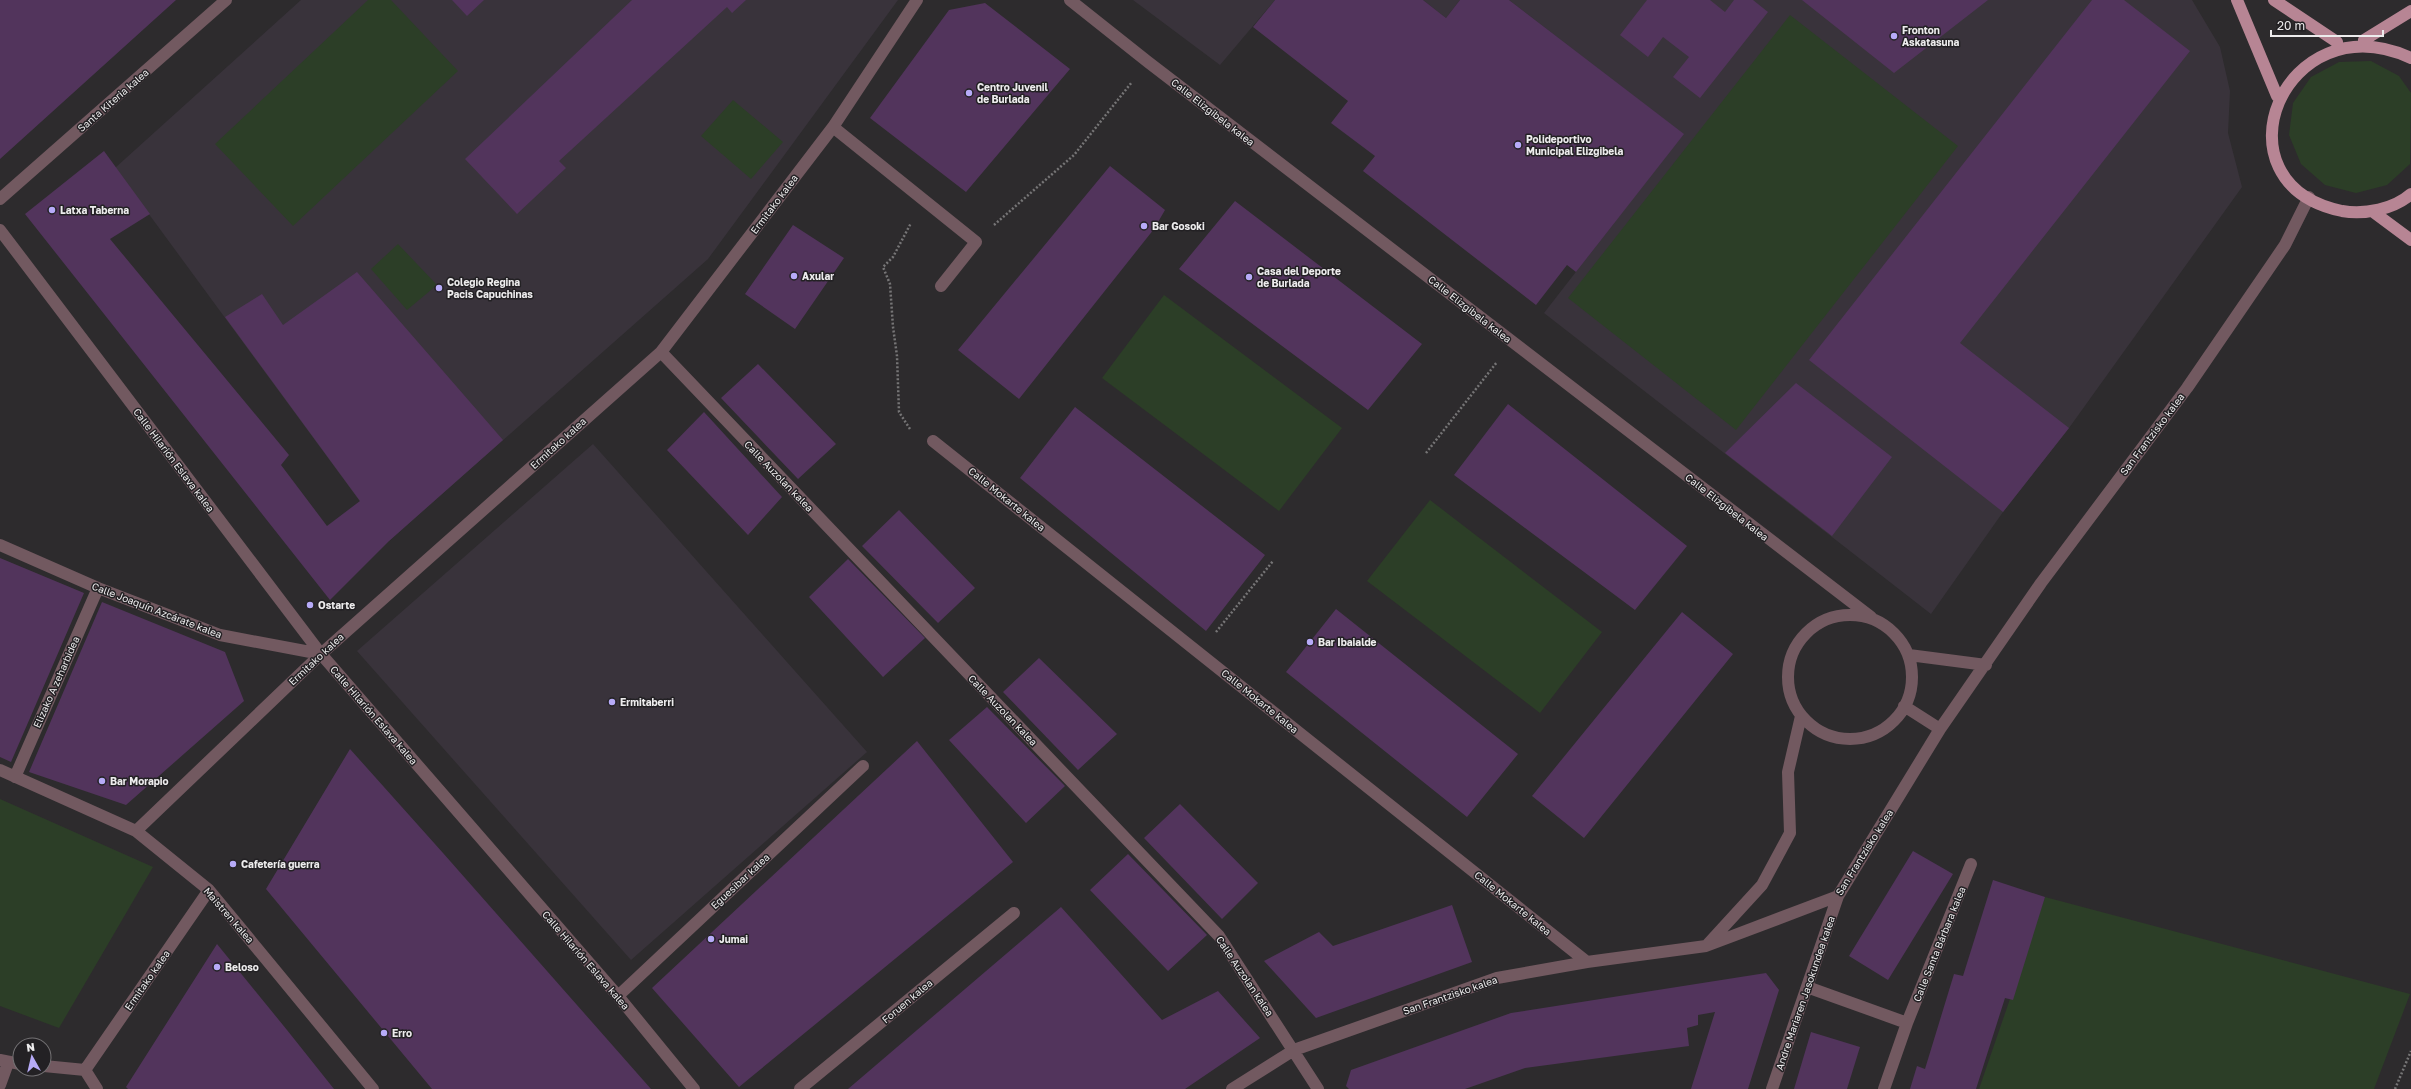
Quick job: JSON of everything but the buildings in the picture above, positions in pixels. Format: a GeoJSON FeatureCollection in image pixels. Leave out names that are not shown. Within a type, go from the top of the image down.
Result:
{"type":"FeatureCollection","features":[{"type":"Feature","properties":{"kind":"main road"},"geometry":{"type":"LineString","coordinates":[[2237,0],[2276,96]]}},
{"type":"Feature","properties":{"kind":"main road"},"geometry":{"type":"LineString","coordinates":[[2274,0],[2337,42]]}},
{"type":"Feature","properties":{"kind":"main road"},"geometry":{"type":"LineString","coordinates":[[2364,40],[2411,11]]}},
{"type":"Feature","properties":{"kind":"main road"},"geometry":{"type":"LineString","coordinates":[[2411,58],[2381,43],[2364,40],[2337,42],[2307,57],[2284,81],[2276,96],[2272,115],[2271,134],[2275,152],[2283,170],[2294,185],[2309,197],[2328,208],[2350,212],[2372,211],[2391,206],[2411,194]]}},
{"type":"Feature","properties":{"kind":"main road"},"geometry":{"type":"LineString","coordinates":[[2372,211],[2411,240]]}},
{"type":"Feature","properties":{"kind":"street","name":"Santa Kiteria kalea"},"geometry":{"type":"LineString","coordinates":[[0,199],[226,0]]}},
{"type":"Feature","properties":{"kind":"street","name":"Ermitako kalea"},"geometry":{"type":"LineString","coordinates":[[136,831],[321,654],[661,352],[833,127],[917,0]]}},
{"type":"Feature","properties":{"kind":"street","name":"Calle Elizgibela kalea"},"geometry":{"type":"LineString","coordinates":[[1070,0],[1148,62],[1871,617]]}},
{"type":"Feature","properties":{"kind":"street"},"geometry":{"type":"LineString","coordinates":[[833,127],[976,242],[941,286]]}},
{"type":"Feature","properties":{"kind":"street","name":"San Frantzisko kalea"},"geometry":{"type":"LineString","coordinates":[[1232,1089],[1294,1050],[1497,978],[1587,962],[1706,946],[1838,896],[1940,729],[1986,665],[2040,583],[2187,388],[2285,245],[2309,197]]}},
{"type":"Feature","properties":{"kind":"street","name":"Calle Hilarión Eslava kalea"},"geometry":{"type":"LineString","coordinates":[[0,230],[321,654],[618,996],[694,1089]]}},
{"type":"Feature","properties":{"kind":"street","name":"Calle Auzolan kalea"},"geometry":{"type":"LineString","coordinates":[[661,352],[1219,936],[1318,1089]]}},
{"type":"Feature","properties":{"kind":"street","name":"Calle Mokarte kalea"},"geometry":{"type":"LineString","coordinates":[[933,440],[1587,962]]}},
{"type":"Feature","properties":{"kind":"street","name":"Calle Joaquín Azcárate kalea"},"geometry":{"type":"LineString","coordinates":[[0,545],[98,588],[220,635],[321,654]]}},
{"type":"Feature","properties":{"kind":"street","name":"Elizako A zeharbidea"},"geometry":{"type":"LineString","coordinates":[[15,777],[98,588]]}},
{"type":"Feature","properties":{"kind":"street"},"geometry":{"type":"LineString","coordinates":[[1852,614],[1871,617],[1894,632],[1909,655],[1913,677],[1910,696],[1896,720],[1878,733],[1857,739],[1828,736],[1810,725],[1801,716],[1791,699],[1787,673],[1796,645],[1807,631],[1821,621],[1836,616],[1852,614]]}},
{"type":"Feature","properties":{"kind":"street"},"geometry":{"type":"LineString","coordinates":[[1909,655],[1986,665]]}},
{"type":"Feature","properties":{"kind":"street"},"geometry":{"type":"LineString","coordinates":[[1904,706],[1940,729]]}},
{"type":"Feature","properties":{"kind":"street"},"geometry":{"type":"LineString","coordinates":[[1706,946],[1762,885],[1790,833],[1788,772],[1801,716]]}},
{"type":"Feature","properties":{"kind":"street","name":"Eguesibar kalea"},"geometry":{"type":"LineString","coordinates":[[618,996],[863,766]]}},
{"type":"Feature","properties":{"kind":"street","name":"Maistren kalea"},"geometry":{"type":"LineString","coordinates":[[0,770],[136,831],[209,890],[373,1089]]}},
{"type":"Feature","properties":{"kind":"street","name":"Calle Santa Bárbara kalea"},"geometry":{"type":"LineString","coordinates":[[1884,1089],[1907,1023],[1971,864]]}},
{"type":"Feature","properties":{"kind":"street","name":"Ermitako kalea"},"geometry":{"type":"LineString","coordinates":[[85,1070],[209,890]]}},
{"type":"Feature","properties":{"kind":"street","name":"Andre Mariaren Jasokundea kalea"},"geometry":{"type":"LineString","coordinates":[[1772,1089],[1838,896]]}},
{"type":"Feature","properties":{"kind":"street","name":"Foruen kalea"},"geometry":{"type":"LineString","coordinates":[[800,1089],[1014,913]]}},
{"type":"Feature","properties":{"kind":"street"},"geometry":{"type":"LineString","coordinates":[[1807,987],[1907,1023]]}},
{"type":"Feature","properties":{"kind":"street"},"geometry":{"type":"LineString","coordinates":[[0,1085],[9,1062]]}},
{"type":"Feature","properties":{"kind":"street"},"geometry":{"type":"LineString","coordinates":[[52,1067],[85,1070],[97,1089]]}},
{"type":"Feature","properties":{"kind":"path"},"geometry":{"type":"LineString","coordinates":[[976,242],[1074,155],[1148,62]]}},
{"type":"Feature","properties":{"kind":"path"},"geometry":{"type":"LineString","coordinates":[[924,200],[893,257],[883,268],[890,284],[897,356],[900,412],[912,433],[933,440]]}},
{"type":"Feature","properties":{"kind":"path"},"geometry":{"type":"LineString","coordinates":[[1426,453],[1513,342]]}},
{"type":"Feature","properties":{"kind":"path"},"geometry":{"type":"LineString","coordinates":[[1199,653],[1273,561]]}},
{"type":"Feature","properties":{"kind":"path"},"geometry":{"type":"LineString","coordinates":[[2395,1089],[2411,1051]]}},
{"type":"Feature","properties":{"kind":"shaded area","name":"Colegio Regina Pacis Capuchinas"},"geometry":{"type":"Polygon","coordinates":[[[301,0],[898,0],[708,259],[389,541],[115,168],[301,0]]]}},
{"type":"Feature","properties":{"kind":"shaded area"},"geometry":{"type":"Polygon","coordinates":[[[1133,0],[1275,0],[1220,65],[1133,0]]]}},
{"type":"Feature","properties":{"kind":"shaded area"},"geometry":{"type":"Polygon","coordinates":[[[1423,0],[1460,0],[1446,18],[1423,0]]]}},
{"type":"Feature","properties":{"kind":"shaded area"},"geometry":{"type":"Polygon","coordinates":[[[1509,0],[2192,0],[2220,47],[2230,91],[2228,133],[2242,187],[2069,428],[2003,512],[1931,614],[1544,313],[1683,134],[1509,0]]]}},
{"type":"Feature","properties":{"kind":"shaded area","name":"Ermitaberri"},"geometry":{"type":"Polygon","coordinates":[[[593,444],[867,752],[631,960],[357,651],[593,444]]]}},
{"type":"Feature","properties":{"kind":"green space"},"geometry":{"type":"Polygon","coordinates":[[[368,0],[391,0],[458,71],[293,226],[215,144],[368,0]]]}},
{"type":"Feature","properties":{"kind":"green space"},"geometry":{"type":"Polygon","coordinates":[[[1790,15],[1958,146],[1736,430],[1568,298],[1790,15]]]}},
{"type":"Feature","properties":{"kind":"green space"},"geometry":{"type":"Polygon","coordinates":[[[2371,61],[2399,76],[2411,93],[2410,164],[2387,185],[2356,193],[2325,185],[2301,164],[2289,135],[2293,103],[2311,77],[2339,62],[2371,61]]]}},
{"type":"Feature","properties":{"kind":"green space"},"geometry":{"type":"Polygon","coordinates":[[[733,100],[783,142],[751,179],[701,136],[733,100]]]}},
{"type":"Feature","properties":{"kind":"green space"},"geometry":{"type":"Polygon","coordinates":[[[398,244],[437,285],[407,310],[371,269],[398,244]]]}},
{"type":"Feature","properties":{"kind":"green space"},"geometry":{"type":"Polygon","coordinates":[[[1164,295],[1342,428],[1279,511],[1102,378],[1164,295]]]}},
{"type":"Feature","properties":{"kind":"green space"},"geometry":{"type":"Polygon","coordinates":[[[1430,500],[1602,632],[1540,713],[1367,581],[1430,500]]]}},
{"type":"Feature","properties":{"kind":"green space"},"geometry":{"type":"Polygon","coordinates":[[[0,799],[153,867],[59,1028],[0,1006],[0,799]]]}},
{"type":"Feature","properties":{"kind":"green space"},"geometry":{"type":"Polygon","coordinates":[[[2045,897],[2410,994],[2374,1089],[1979,1089],[2045,897]]]}},
{"type":"Feature","properties":{"kind":"place","name":"Fronton Askatasuna"},"geometry":{"type":"Point","coordinates":[1894,36]}},
{"type":"Feature","properties":{"kind":"place","name":"Centro Juvenil de Burlada"},"geometry":{"type":"Point","coordinates":[969,93]}},
{"type":"Feature","properties":{"kind":"place","name":"Polideportivo Municipal Elizgibela"},"geometry":{"type":"Point","coordinates":[1518,145]}},
{"type":"Feature","properties":{"kind":"place","name":"Latxa Taberna"},"geometry":{"type":"Point","coordinates":[52,210]}},
{"type":"Feature","properties":{"kind":"place","name":"Bar Gosoki"},"geometry":{"type":"Point","coordinates":[1144,226]}},
{"type":"Feature","properties":{"kind":"place","name":"Axular"},"geometry":{"type":"Point","coordinates":[794,276]}},
{"type":"Feature","properties":{"kind":"place","name":"Casa del Deporte de Burlada"},"geometry":{"type":"Point","coordinates":[1249,277]}},
{"type":"Feature","properties":{"kind":"place","name":"Colegio Regina Pacis Capuchinas"},"geometry":{"type":"Point","coordinates":[439,288]}},
{"type":"Feature","properties":{"kind":"place","name":"Ostarte"},"geometry":{"type":"Point","coordinates":[310,605]}},
{"type":"Feature","properties":{"kind":"place","name":"Bar Ibaialde"},"geometry":{"type":"Point","coordinates":[1310,642]}},
{"type":"Feature","properties":{"kind":"place","name":"Ermitaberri"},"geometry":{"type":"Point","coordinates":[612,702]}},
{"type":"Feature","properties":{"kind":"place","name":"Bar Morapio"},"geometry":{"type":"Point","coordinates":[102,781]}},
{"type":"Feature","properties":{"kind":"place","name":"Cafetería guerra"},"geometry":{"type":"Point","coordinates":[233,864]}},
{"type":"Feature","properties":{"kind":"place","name":"Jumai"},"geometry":{"type":"Point","coordinates":[711,939]}},
{"type":"Feature","properties":{"kind":"place","name":"Beloso"},"geometry":{"type":"Point","coordinates":[217,967]}},
{"type":"Feature","properties":{"kind":"place","name":"Erro"},"geometry":{"type":"Point","coordinates":[384,1033]}}]}
